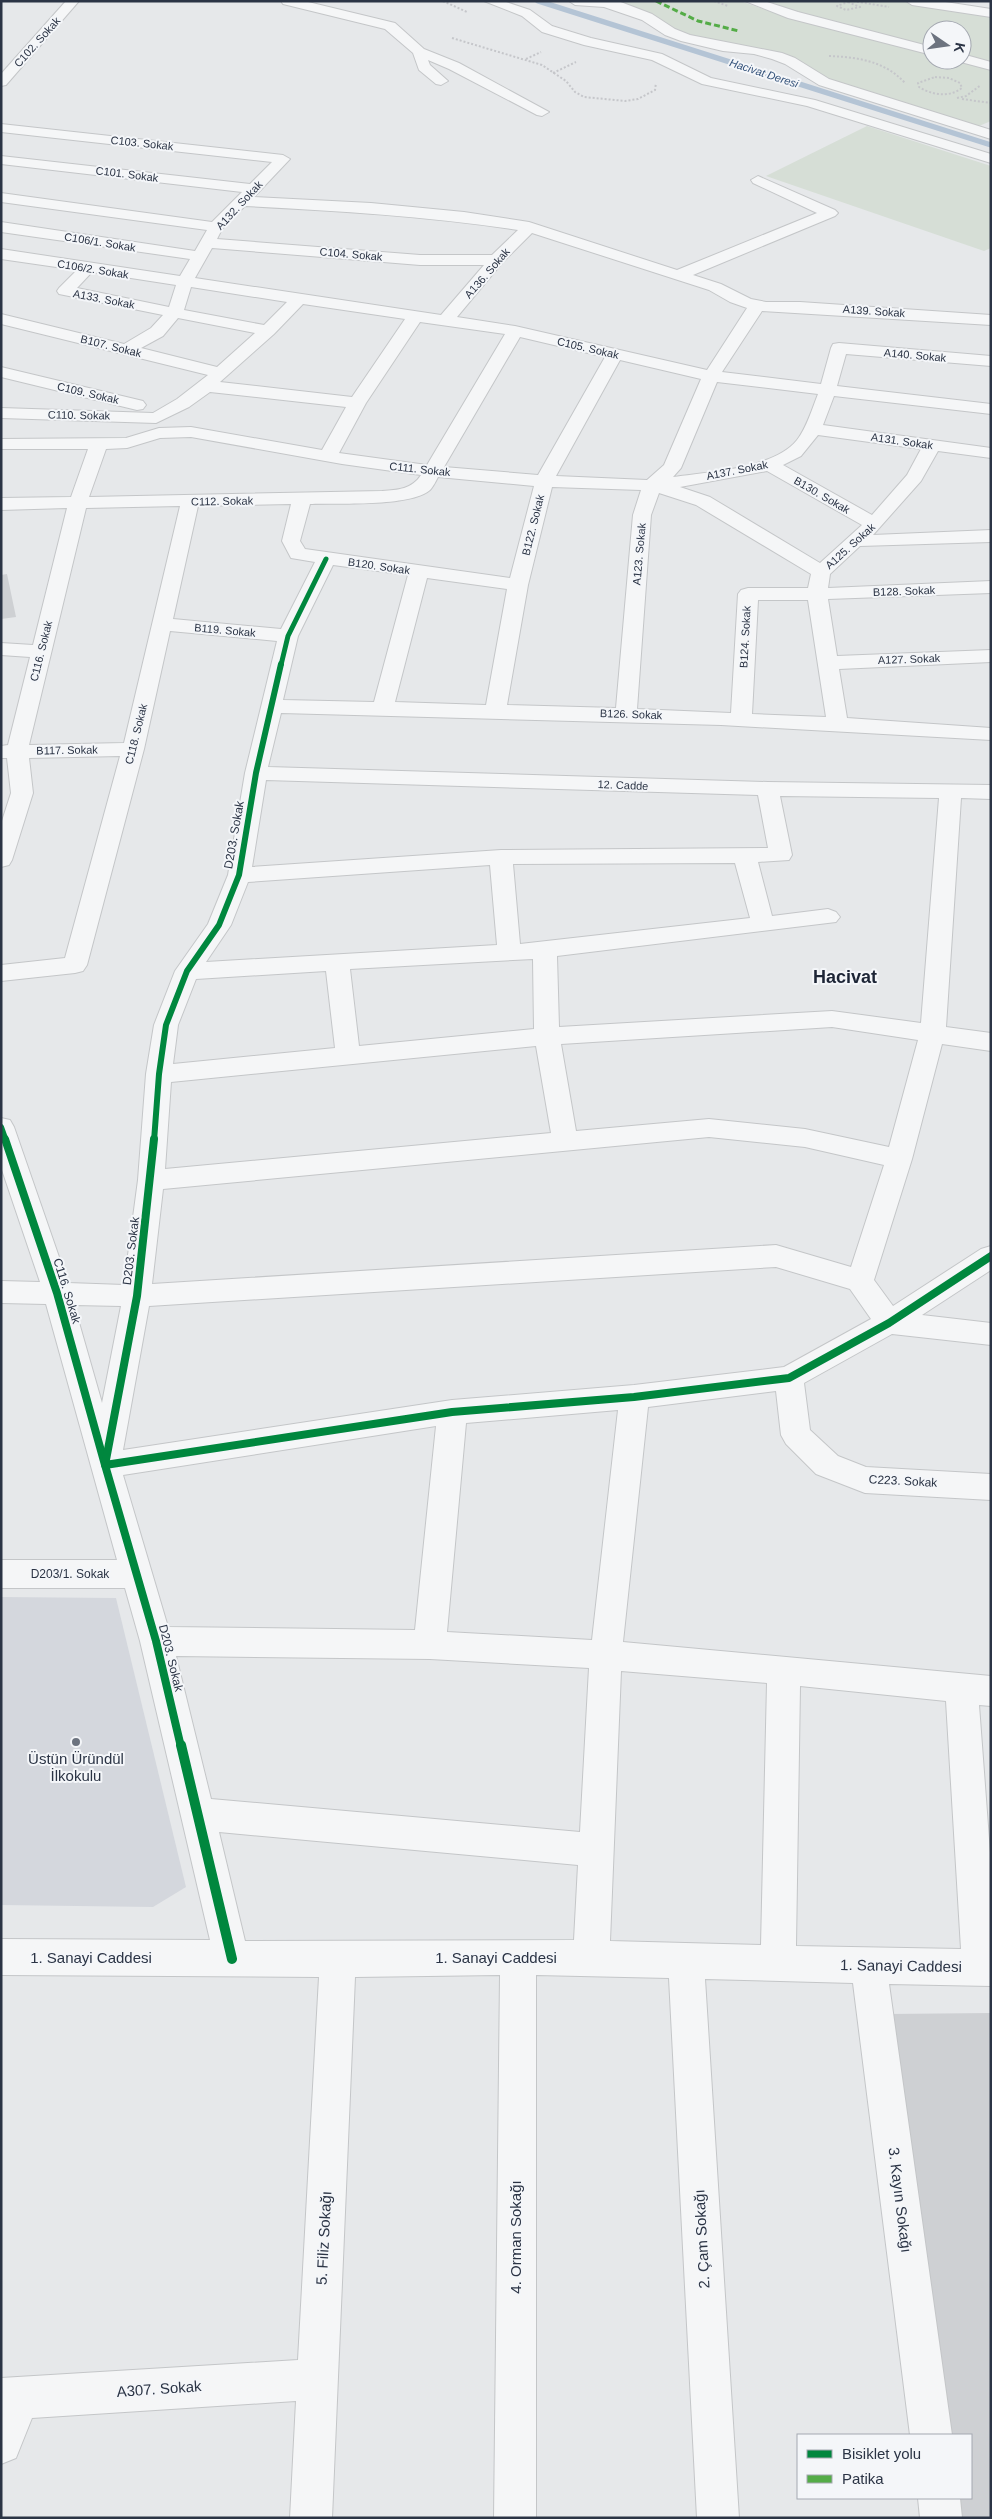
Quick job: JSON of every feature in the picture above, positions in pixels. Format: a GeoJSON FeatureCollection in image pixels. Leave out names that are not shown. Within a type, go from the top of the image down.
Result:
{"type":"FeatureCollection","features":[{"type":"Feature","properties":{"kind":"street","name":"C102. Sokak"},"geometry":{"type":"LineString","coordinates":[[1,82],[73,1]]}},
{"type":"Feature","properties":{"kind":"street"},"geometry":{"type":"LineString","coordinates":[[287,1],[390,26],[419,52],[454,66],[542,112]]}},
{"type":"Feature","properties":{"kind":"street"},"geometry":{"type":"LineString","coordinates":[[490,1],[526,13],[547,29],[589,42],[628,49],[657,57],[707,81],[810,103],[991,159]]}},
{"type":"Feature","properties":{"kind":"street"},"geometry":{"type":"LineString","coordinates":[[575,1],[609,2],[647,17],[670,32],[686,38],[723,47],[754,50],[777,56],[790,61],[824,82],[989,133]]}},
{"type":"Feature","properties":{"kind":"street"},"geometry":{"type":"LineString","coordinates":[[751,1],[793,15],[922,48]]}},
{"type":"Feature","properties":{"kind":"street"},"geometry":{"type":"LineString","coordinates":[[919,2],[991,13]]}},
{"type":"Feature","properties":{"kind":"street"},"geometry":{"type":"LineString","coordinates":[[419,52],[424,67],[441,81]]}},
{"type":"Feature","properties":{"kind":"street"},"geometry":{"type":"LineString","coordinates":[[9,55],[24,56]]}},
{"type":"Feature","properties":{"kind":"street"},"geometry":{"type":"LineString","coordinates":[[972,61],[991,66]]}},
{"type":"Feature","properties":{"kind":"street","name":"C103. Sokak"},"geometry":{"type":"LineString","coordinates":[[1,128],[283,159]]}},
{"type":"Feature","properties":{"kind":"street","name":"A132. Sokak"},"geometry":{"type":"LineString","coordinates":[[185,282],[216,227],[283,159]]}},
{"type":"Feature","properties":{"kind":"street","name":"C101. Sokak"},"geometry":{"type":"LineString","coordinates":[[1,160],[253,189]]}},
{"type":"Feature","properties":{"kind":"street"},"geometry":{"type":"LineString","coordinates":[[678,275],[830,213],[758,180]]}},
{"type":"Feature","properties":{"kind":"street"},"geometry":{"type":"LineString","coordinates":[[1,197],[216,227]]}},
{"type":"Feature","properties":{"kind":"street","name":"A139. Sokak"},"geometry":{"type":"LineString","coordinates":[[240,201],[371,208],[464,216],[529,226],[715,287],[733,300],[757,306],[777,308],[800,306],[991,320]]}},
{"type":"Feature","properties":{"kind":"street","name":"A136. Sokak"},"geometry":{"type":"LineString","coordinates":[[446,320],[496,260],[529,226]]}},
{"type":"Feature","properties":{"kind":"street","name":"C106/1. Sokak"},"geometry":{"type":"LineString","coordinates":[[1,227],[203,250]]}},
{"type":"Feature","properties":{"kind":"street","name":"C104. Sokak"},"geometry":{"type":"LineString","coordinates":[[203,250],[420,260],[496,260]]}},
{"type":"Feature","properties":{"kind":"street","name":"C106/2. Sokak"},"geometry":{"type":"LineString","coordinates":[[1,254],[185,282]]}},
{"type":"Feature","properties":{"kind":"street","name":"A133. Sokak"},"geometry":{"type":"LineString","coordinates":[[88,268],[65,291],[268,331]]}},
{"type":"Feature","properties":{"kind":"street"},"geometry":{"type":"LineString","coordinates":[[126,350],[157,332],[175,312],[185,282]]}},
{"type":"Feature","properties":{"kind":"street","name":"C105. Sokak"},"geometry":{"type":"LineString","coordinates":[[185,282],[446,320],[515,332],[710,376],[827,392],[991,409]]}},
{"type":"Feature","properties":{"kind":"street"},"geometry":{"type":"LineString","coordinates":[[158,426],[268,331],[299,299]]}},
{"type":"Feature","properties":{"kind":"street"},"geometry":{"type":"LineString","coordinates":[[652,485],[672,468],[710,376],[757,306]]}},
{"type":"Feature","properties":{"kind":"street"},"geometry":{"type":"LineString","coordinates":[[328,456],[357,404],[416,316]]}},
{"type":"Feature","properties":{"kind":"street","name":"B107. Sokak"},"geometry":{"type":"LineString","coordinates":[[1,319],[220,373]]}},
{"type":"Feature","properties":{"kind":"street","name":"C112. Sokak"},"geometry":{"type":"LineString","coordinates":[[1,504],[190,502],[406,494],[423,487],[515,332]]}},
{"type":"Feature","properties":{"kind":"street","name":"A140. Sokak"},"geometry":{"type":"LineString","coordinates":[[839,348],[991,361]]}},
{"type":"Feature","properties":{"kind":"street","name":"A137. Sokak"},"geometry":{"type":"LineString","coordinates":[[652,485],[770,465],[796,452],[812,429],[827,392],[839,348]]}},
{"type":"Feature","properties":{"kind":"street","name":"B122. Sokak"},"geometry":{"type":"LineString","coordinates":[[495,711],[518,585],[544,481],[615,354]]}},
{"type":"Feature","properties":{"kind":"street","name":"C109. Sokak"},"geometry":{"type":"LineString","coordinates":[[1,372],[149,409],[158,426]]}},
{"type":"Feature","properties":{"kind":"street"},"geometry":{"type":"LineString","coordinates":[[206,386],[357,404]]}},
{"type":"Feature","properties":{"kind":"street","name":"C110. Sokak"},"geometry":{"type":"LineString","coordinates":[[1,413],[158,426]]}},
{"type":"Feature","properties":{"kind":"street","name":"C111. Sokak"},"geometry":{"type":"LineString","coordinates":[[1,444],[127,443],[158,426],[328,456],[432,471],[544,481],[652,485],[683,491],[703,501],[821,572]]}},
{"type":"Feature","properties":{"kind":"street","name":"A131. Sokak"},"geometry":{"type":"LineString","coordinates":[[812,429],[991,453]]}},
{"type":"Feature","properties":{"kind":"street","name":"C116. Sokak"},"geometry":{"type":"LineString","coordinates":[[1,860],[22,793],[9,752],[41,651],[78,503],[98,444]]}},
{"type":"Feature","properties":{"kind":"street","name":"A125. Sokak"},"geometry":{"type":"LineString","coordinates":[[837,722],[817,594],[821,572],[874,524],[915,477],[932,445]]}},
{"type":"Feature","properties":{"kind":"street","name":"B130. Sokak"},"geometry":{"type":"LineString","coordinates":[[770,465],[874,524]]}},
{"type":"Feature","properties":{"kind":"street","name":"A123. Sokak"},"geometry":{"type":"LineString","coordinates":[[626,714],[642,515],[652,485]]}},
{"type":"Feature","properties":{"kind":"street","name":"B120. Sokak"},"geometry":{"type":"LineString","coordinates":[[302,499],[292,541],[298,554],[518,585]]}},
{"type":"Feature","properties":{"kind":"street","name":"C118. Sokak"},"geometry":{"type":"LineString","coordinates":[[1,973],[75,965],[133,749],[190,502]]}},
{"type":"Feature","properties":{"kind":"street"},"geometry":{"type":"LineString","coordinates":[[855,541],[991,536]]}},
{"type":"Feature","properties":{"kind":"street","name":"D203. Sokak"},"geometry":{"type":"LineString","coordinates":[[232,1959],[156,1641],[105,1464],[137,1296],[151,1180],[159,1074],[166,1025],[187,971],[219,925],[239,875],[256,773],[270,706],[288,636],[326,559]]}},
{"type":"Feature","properties":{"kind":"street"},"geometry":{"type":"LineString","coordinates":[[382,708],[419,571]]}},
{"type":"Feature","properties":{"kind":"street","name":"B128. Sokak"},"geometry":{"type":"LineString","coordinates":[[817,594],[991,587]]}},
{"type":"Feature","properties":{"kind":"street","name":"B124. Sokak"},"geometry":{"type":"LineString","coordinates":[[741,718],[748,594],[817,594]]}},
{"type":"Feature","properties":{"kind":"street","name":"B119. Sokak"},"geometry":{"type":"LineString","coordinates":[[162,624],[288,636]]}},
{"type":"Feature","properties":{"kind":"street"},"geometry":{"type":"LineString","coordinates":[[1,649],[41,651]]}},
{"type":"Feature","properties":{"kind":"street","name":"A127. Sokak"},"geometry":{"type":"LineString","coordinates":[[827,662],[991,656]]}},
{"type":"Feature","properties":{"kind":"street","name":"B126. Sokak"},"geometry":{"type":"LineString","coordinates":[[270,706],[741,718],[837,722],[991,734]]}},
{"type":"Feature","properties":{"kind":"street","name":"B117. Sokak"},"geometry":{"type":"LineString","coordinates":[[9,752],[133,749]]}},
{"type":"Feature","properties":{"kind":"street","name":"12. Cadde"},"geometry":{"type":"LineString","coordinates":[[256,773],[768,789],[950,793],[991,792]]}},
{"type":"Feature","properties":{"kind":"street"},"geometry":{"type":"LineString","coordinates":[[239,875],[501,857],[781,855],[768,789]]}},
{"type":"Feature","properties":{"kind":"street"},"geometry":{"type":"LineString","coordinates":[[860,1281],[899,1159],[932,1032],[950,793]]}},
{"type":"Feature","properties":{"kind":"street"},"geometry":{"type":"LineString","coordinates":[[745,856],[763,925]]}},
{"type":"Feature","properties":{"kind":"street"},"geometry":{"type":"LineString","coordinates":[[501,857],[509,951]]}},
{"type":"Feature","properties":{"kind":"street"},"geometry":{"type":"LineString","coordinates":[[187,971],[545,950],[828,917]]}},
{"type":"Feature","properties":{"kind":"street"},"geometry":{"type":"LineString","coordinates":[[545,950],[547,1036],[565,1140]]}},
{"type":"Feature","properties":{"kind":"street"},"geometry":{"type":"LineString","coordinates":[[337,963],[348,1056]]}},
{"type":"Feature","properties":{"kind":"street"},"geometry":{"type":"LineString","coordinates":[[159,1074],[547,1036],[832,1019],[991,1042]]}},
{"type":"Feature","properties":{"kind":"street","name":"C116. Sokak"},"geometry":{"type":"LineString","coordinates":[[1,1127],[57,1293],[105,1464]]}},
{"type":"Feature","properties":{"kind":"street"},"geometry":{"type":"LineString","coordinates":[[151,1180],[710,1128],[806,1138],[899,1159]]}},
{"type":"Feature","properties":{"kind":"street"},"geometry":{"type":"LineString","coordinates":[[1,1292],[137,1296],[776,1256],[860,1281],[889,1323],[991,1334]]}},
{"type":"Feature","properties":{"kind":"street"},"geometry":{"type":"LineString","coordinates":[[105,1464],[452,1412],[634,1397],[789,1378],[889,1323],[991,1256]]}},
{"type":"Feature","properties":{"kind":"street","name":"C223. Sokak"},"geometry":{"type":"LineString","coordinates":[[789,1378],[796,1435],[827,1465],[865,1480],[991,1488]]}},
{"type":"Feature","properties":{"kind":"street"},"geometry":{"type":"LineString","coordinates":[[591,1960],[606,1655],[634,1397]]}},
{"type":"Feature","properties":{"kind":"street"},"geometry":{"type":"LineString","coordinates":[[430,1644],[452,1412]]}},
{"type":"Feature","properties":{"kind":"street","name":"D203/1. Sokak"},"geometry":{"type":"LineString","coordinates":[[1,1574],[138,1574]]}},
{"type":"Feature","properties":{"kind":"street"},"geometry":{"type":"LineString","coordinates":[[156,1641],[430,1644],[606,1655],[784,1670],[976,1691],[985,1968]]}},
{"type":"Feature","properties":{"kind":"street"},"geometry":{"type":"LineString","coordinates":[[778,1964],[784,1670]]}},
{"type":"Feature","properties":{"kind":"street"},"geometry":{"type":"LineString","coordinates":[[197,1814],[596,1850]]}},
{"type":"Feature","properties":{"kind":"street","name":"1. Sanayi Caddesi"},"geometry":{"type":"LineString","coordinates":[[1,1957],[338,1959],[518,1957],[985,1968]]}},
{"type":"Feature","properties":{"kind":"street","name":"4. Orman Sokağı"},"geometry":{"type":"LineString","coordinates":[[515,2518],[518,1957]]}},
{"type":"Feature","properties":{"kind":"street","name":"5. Filiz Sokağı"},"geometry":{"type":"LineString","coordinates":[[311,2518],[338,1959]]}},
{"type":"Feature","properties":{"kind":"street","name":"2. Çam Sokağı"},"geometry":{"type":"LineString","coordinates":[[686,1961],[718,2518]]}},
{"type":"Feature","properties":{"kind":"street","name":"3. Kayın Sokağı"},"geometry":{"type":"LineString","coordinates":[[869,1965],[931,2434]]}},
{"type":"Feature","properties":{"kind":"street","name":"A307. Sokak"},"geometry":{"type":"LineString","coordinates":[[11,2399],[317,2379]]}},
{"type":"Feature","properties":{"kind":"street"},"geometry":{"type":"LineString","coordinates":[[1,2443],[11,2399]]}},
{"type":"Feature","properties":{"kind":"street"},"geometry":{"type":"LineString","coordinates":[[939,2499],[941,2518]]}},
{"type":"Feature","properties":{"kind":"path"},"geometry":{"type":"LineString","coordinates":[[553,73],[583,59]]}},
{"type":"Feature","properties":{"kind":"path"},"geometry":{"type":"LineString","coordinates":[[961,90],[960,83],[942,77],[922,80],[917,84],[922,90],[934,94],[949,94],[961,90],[972,93]]}},
{"type":"Feature","properties":{"kind":"path"},"geometry":{"type":"LineString","coordinates":[[570,87],[584,97],[604,101],[625,101],[649,95],[655,90],[657,84],[654,79]]}},
{"type":"Feature","properties":{"kind":"path"},"geometry":{"type":"LineString","coordinates":[[956,99],[991,103]]}},
{"type":"Feature","properties":{"kind":"shaded area"},"geometry":{"type":"Polygon","coordinates":[[[624,1],[740,1],[778,14],[922,51],[922,70],[972,70],[972,64],[991,69],[991,121],[979,126],[831,80],[779,55],[754,47],[703,40],[617,5],[624,1]]]}},
{"type":"Feature","properties":{"kind":"shaded area"},"geometry":{"type":"Polygon","coordinates":[[[762,1],[899,1],[991,16],[991,62],[972,57],[972,20],[922,20],[922,44],[796,12],[762,1]]]}},
{"type":"Feature","properties":{"kind":"shaded area"},"geometry":{"type":"Polygon","coordinates":[[[867,126],[991,166],[991,248],[984,251],[766,176],[867,126]]]}},
{"type":"Feature","properties":{"kind":"shaded area","name":"Üstün Üründül İlkokulu"},"geometry":{"type":"Polygon","coordinates":[[[1,1597],[116,1598],[186,1887],[153,1907],[1,1905],[1,1597]]]}},
{"type":"Feature","properties":{"kind":"building"},"geometry":{"type":"Polygon","coordinates":[[[7,574],[16,617],[1,619],[1,575],[7,574]]]}},
{"type":"Feature","properties":{"kind":"building"},"geometry":{"type":"Polygon","coordinates":[[[991,2013],[991,2518],[959,2518],[956,2499],[972,2499],[972,2434],[948,2434],[888,2014],[991,2013]]]}},
{"type":"Feature","properties":{"kind":"waterway","name":"Hacivat Deresi"},"geometry":{"type":"LineString","coordinates":[[538,1],[991,145]]}},
{"type":"Feature","properties":{"kind":"marked path"},"geometry":{"type":"LineString","coordinates":[[656,1],[698,21],[739,31]]}},
{"type":"Feature","properties":{"kind":"cycle path"},"geometry":{"type":"LineString","coordinates":[[232,1959],[156,1641],[105,1465],[137,1296],[151,1180],[159,1074],[166,1025],[187,971],[219,925],[239,875],[256,773],[288,636],[326,559]]}},
{"type":"Feature","properties":{"kind":"cycle path"},"geometry":{"type":"LineString","coordinates":[[1,1127],[57,1293],[105,1465],[452,1412],[634,1397],[789,1378],[889,1323],[991,1256]]}},
{"type":"Feature","properties":{"kind":"place","name":"Üstün Üründül İlkokulu"},"geometry":{"type":"Point","coordinates":[76,1742]}},
{"type":"Feature","properties":{"kind":"district","name":"Hacivat"},"geometry":{"type":"Point","coordinates":[845,977]}}]}
